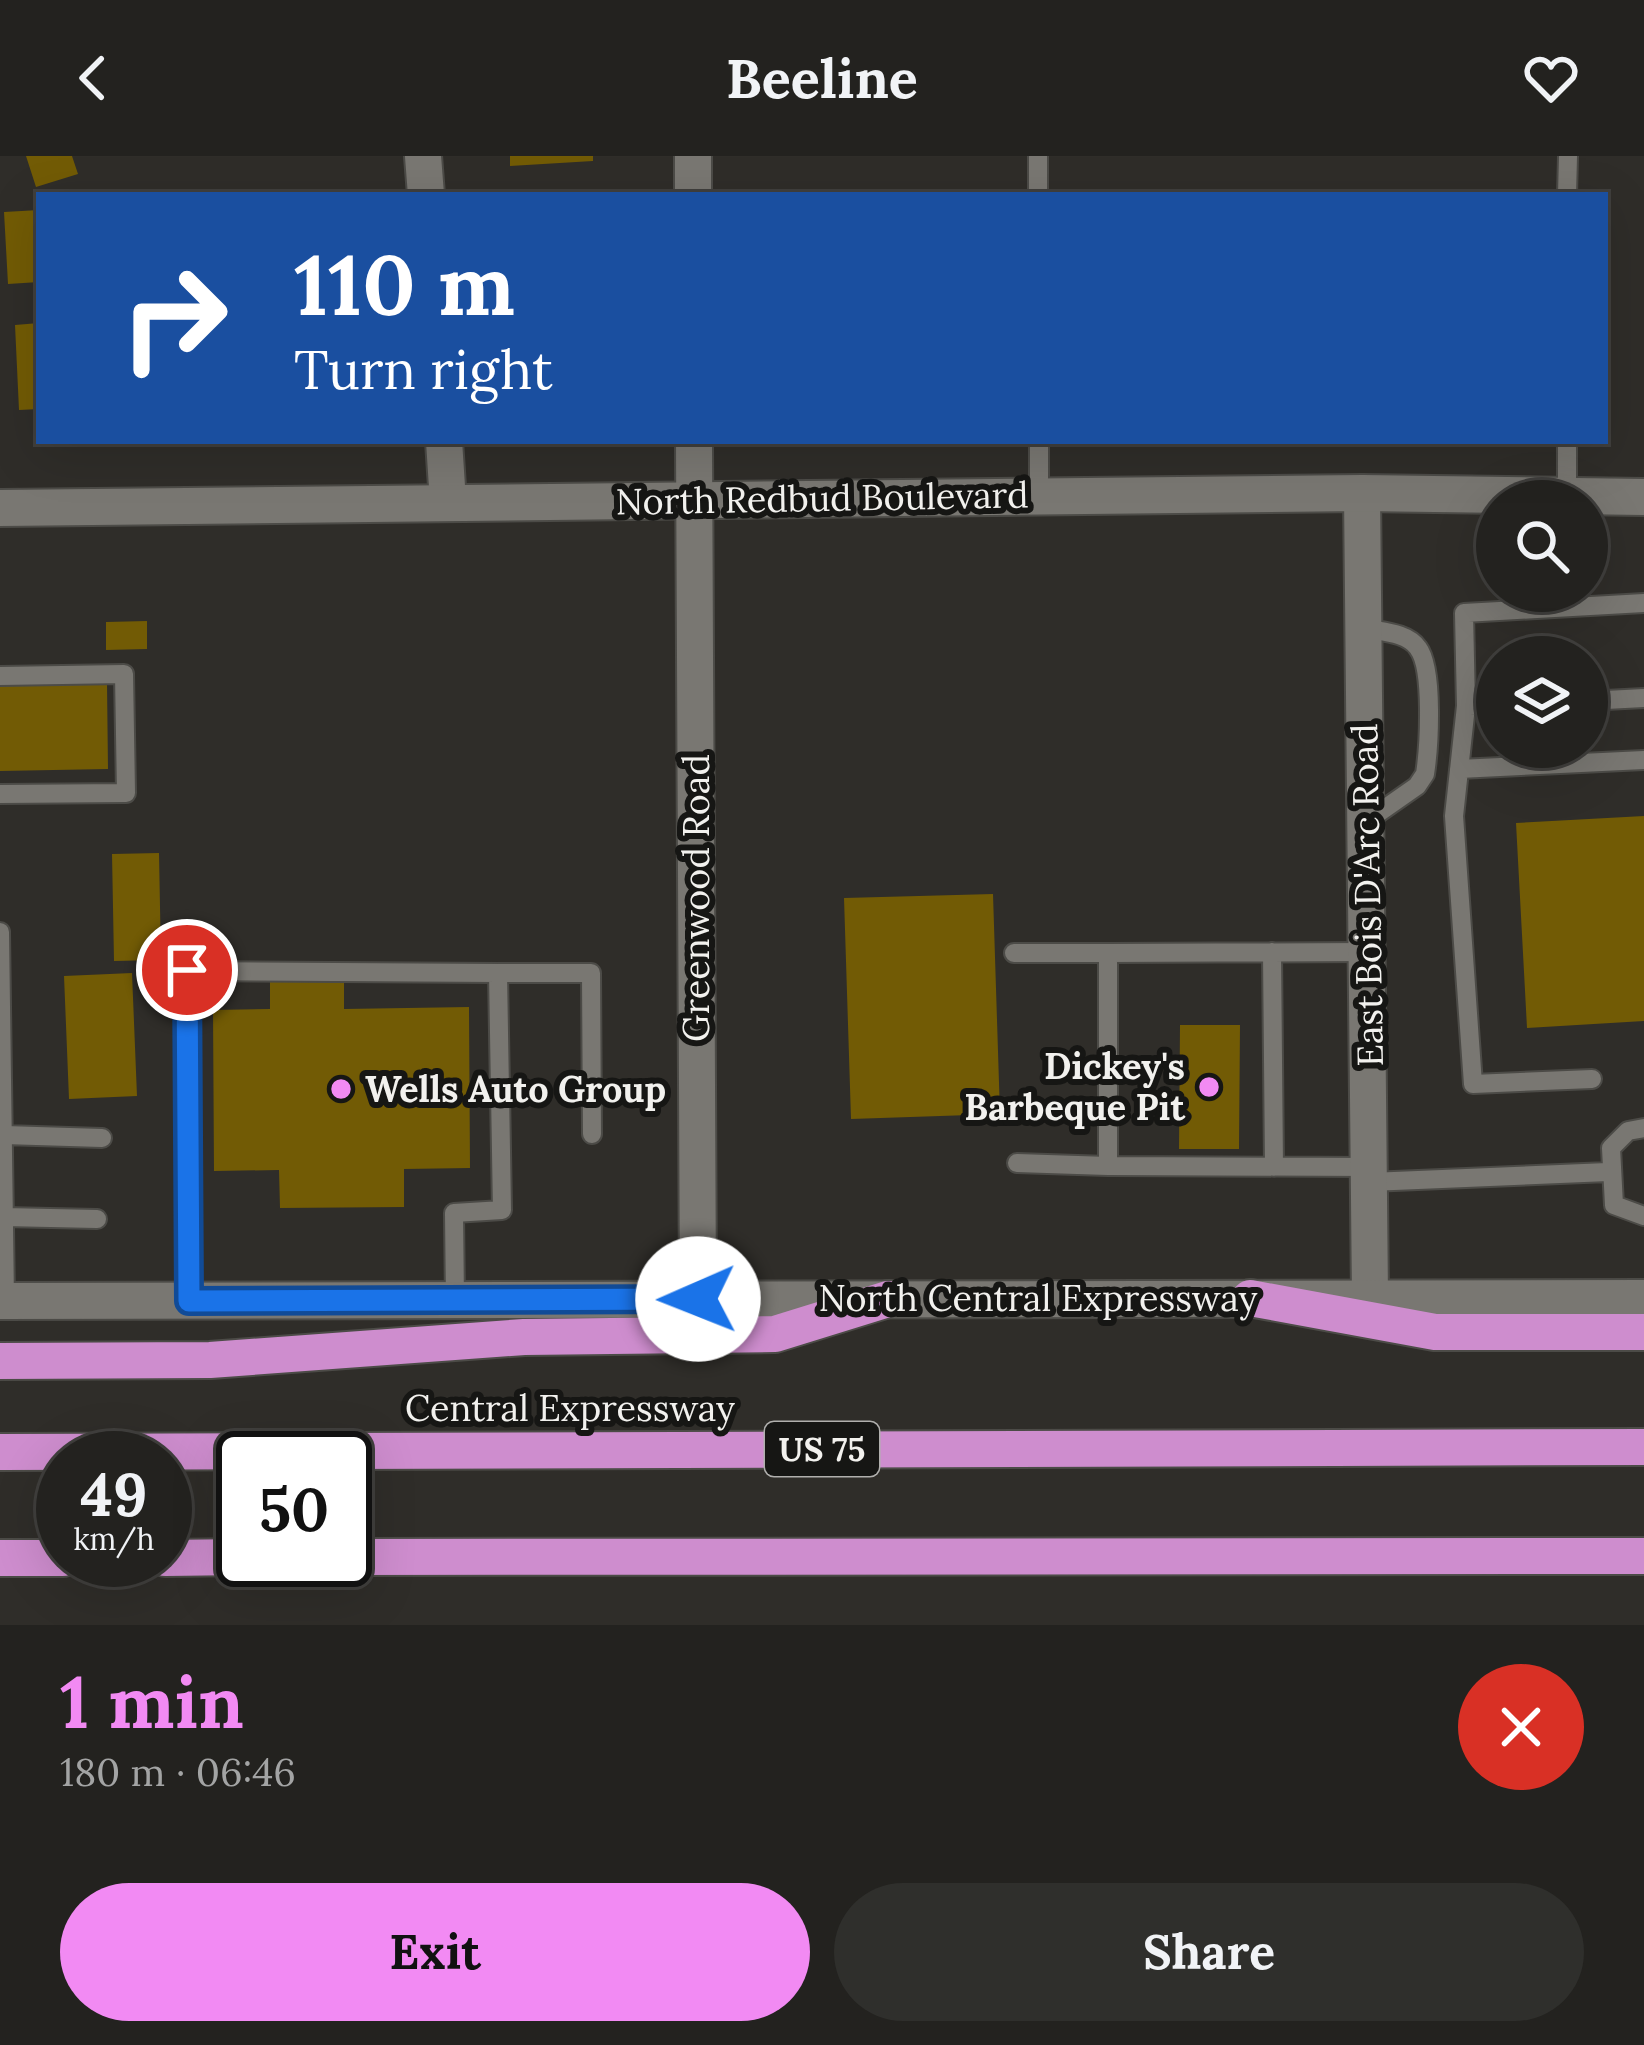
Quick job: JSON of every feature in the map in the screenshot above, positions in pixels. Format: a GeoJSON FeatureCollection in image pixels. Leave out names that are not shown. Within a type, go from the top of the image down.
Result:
{"type":"FeatureCollection","features":[{"type":"Feature","properties":{"kind":"highway"},"geometry":{"type":"LineString","coordinates":[[1250,1298],[1435,1332],[1644,1333]]}},
{"type":"Feature","properties":{"kind":"highway"},"geometry":{"type":"LineString","coordinates":[[0,1361],[210,1360],[543,1336],[775,1334],[888,1299]]}},
{"type":"Feature","properties":{"kind":"highway","name":"Central Expressway"},"geometry":{"type":"LineString","coordinates":[[0,1452],[1644,1447]]}},
{"type":"Feature","properties":{"kind":"highway"},"geometry":{"type":"LineString","coordinates":[[372,1557],[1644,1556]]}},
{"type":"Feature","properties":{"kind":"highway"},"geometry":{"type":"LineString","coordinates":[[0,1558],[36,1558]]}},
{"type":"Feature","properties":{"kind":"street"},"geometry":{"type":"LineString","coordinates":[[423,156],[426,192]]}},
{"type":"Feature","properties":{"kind":"street"},"geometry":{"type":"LineString","coordinates":[[693,156],[693,192]]}},
{"type":"Feature","properties":{"kind":"street"},"geometry":{"type":"LineString","coordinates":[[444,444],[448,502]]}},
{"type":"Feature","properties":{"kind":"street","name":"Greenwood Road"},"geometry":{"type":"LineString","coordinates":[[694,444],[698,1299]]}},
{"type":"Feature","properties":{"kind":"street","name":"East Bois D'Arc Road"},"geometry":{"type":"LineString","coordinates":[[1362,493],[1370,1298]]}},
{"type":"Feature","properties":{"kind":"street","name":"North Redbud Boulevard"},"geometry":{"type":"LineString","coordinates":[[0,508],[694,498],[1476,495]]}},
{"type":"Feature","properties":{"kind":"street","name":"North Redbud Boulevard"},"geometry":{"type":"LineString","coordinates":[[1608,496],[1644,496]]}},
{"type":"Feature","properties":{"kind":"street","name":"North Central Expressway"},"geometry":{"type":"LineString","coordinates":[[3,1301],[1644,1298]]}},
{"type":"Feature","properties":{"kind":"lane"},"geometry":{"type":"LineString","coordinates":[[1038,156],[1038,192]]}},
{"type":"Feature","properties":{"kind":"lane"},"geometry":{"type":"LineString","coordinates":[[1568,156],[1568,192]]}},
{"type":"Feature","properties":{"kind":"lane"},"geometry":{"type":"LineString","coordinates":[[1039,444],[1039,496]]}},
{"type":"Feature","properties":{"kind":"lane"},"geometry":{"type":"LineString","coordinates":[[1568,444],[1568,480]]}},
{"type":"Feature","properties":{"kind":"lane"},"geometry":{"type":"LineString","coordinates":[[1592,1079],[1473,1084],[1454,816],[1466,706],[1464,613],[1644,603]]}},
{"type":"Feature","properties":{"kind":"lane"},"geometry":{"type":"LineString","coordinates":[[1364,628],[1404,637],[1419,648],[1427,692],[1425,774],[1417,786],[1367,820]]}},
{"type":"Feature","properties":{"kind":"lane"},"geometry":{"type":"LineString","coordinates":[[0,676],[124,674],[126,793],[0,794]]}},
{"type":"Feature","properties":{"kind":"lane"},"geometry":{"type":"LineString","coordinates":[[1608,699],[1644,698]]}},
{"type":"Feature","properties":{"kind":"lane"},"geometry":{"type":"LineString","coordinates":[[1466,706],[1476,705]]}},
{"type":"Feature","properties":{"kind":"lane"},"geometry":{"type":"LineString","coordinates":[[1459,769],[1644,760]]}},
{"type":"Feature","properties":{"kind":"lane"},"geometry":{"type":"LineString","coordinates":[[0,932],[3,1301]]}},
{"type":"Feature","properties":{"kind":"lane"},"geometry":{"type":"LineString","coordinates":[[1014,952],[1369,952]]}},
{"type":"Feature","properties":{"kind":"lane"},"geometry":{"type":"LineString","coordinates":[[1272,952],[1274,1167]]}},
{"type":"Feature","properties":{"kind":"lane"},"geometry":{"type":"LineString","coordinates":[[1108,953],[1108,1166]]}},
{"type":"Feature","properties":{"kind":"lane"},"geometry":{"type":"LineString","coordinates":[[189,1301],[187,970],[591,974],[592,1134]]}},
{"type":"Feature","properties":{"kind":"lane"},"geometry":{"type":"LineString","coordinates":[[455,1301],[454,1213],[502,1210],[498,974]]}},
{"type":"Feature","properties":{"kind":"lane"},"geometry":{"type":"LineString","coordinates":[[1644,1127],[1628,1131],[1611,1148],[1608,1172],[1614,1205],[1644,1216]]}},
{"type":"Feature","properties":{"kind":"lane"},"geometry":{"type":"LineString","coordinates":[[4,1136],[102,1138]]}},
{"type":"Feature","properties":{"kind":"lane"},"geometry":{"type":"LineString","coordinates":[[1017,1163],[1274,1167],[1370,1175],[1608,1172]]}},
{"type":"Feature","properties":{"kind":"lane"},"geometry":{"type":"LineString","coordinates":[[4,1217],[97,1219]]}},
{"type":"Feature","properties":{"kind":"building"},"geometry":{"type":"Polygon","coordinates":[[[26,156],[72,156],[78,174],[36,187],[26,156]]]}},
{"type":"Feature","properties":{"kind":"building"},"geometry":{"type":"Polygon","coordinates":[[[510,156],[593,156],[593,161],[510,166],[510,156]]]}},
{"type":"Feature","properties":{"kind":"building"},"geometry":{"type":"Polygon","coordinates":[[[36,210],[36,282],[8,284],[4,212],[36,210]]]}},
{"type":"Feature","properties":{"kind":"building"},"geometry":{"type":"Polygon","coordinates":[[[36,323],[36,409],[19,410],[15,325],[36,323]]]}},
{"type":"Feature","properties":{"kind":"building"},"geometry":{"type":"Polygon","coordinates":[[[147,621],[147,649],[106,650],[106,622],[147,621]]]}},
{"type":"Feature","properties":{"kind":"building"},"geometry":{"type":"Polygon","coordinates":[[[107,683],[108,769],[0,771],[0,685],[107,683]]]}},
{"type":"Feature","properties":{"kind":"building"},"geometry":{"type":"Polygon","coordinates":[[[1644,816],[1644,1021],[1527,1028],[1516,823],[1644,816]]]}},
{"type":"Feature","properties":{"kind":"building"},"geometry":{"type":"Polygon","coordinates":[[[159,853],[161,960],[114,961],[112,854],[159,853]]]}},
{"type":"Feature","properties":{"kind":"building"},"geometry":{"type":"Polygon","coordinates":[[[993,894],[1000,1114],[851,1119],[844,898],[993,894]]]}},
{"type":"Feature","properties":{"kind":"building"},"geometry":{"type":"Polygon","coordinates":[[[132,973],[137,1096],[69,1099],[64,976],[132,973]]]}},
{"type":"Feature","properties":{"kind":"building","name":"Wells Auto Group"},"geometry":{"type":"Polygon","coordinates":[[[344,979],[344,1009],[469,1007],[470,1168],[404,1169],[404,1207],[280,1208],[279,1170],[214,1171],[213,1010],[270,1009],[270,980],[344,979]]]}},
{"type":"Feature","properties":{"kind":"building","name":"Dickey's Barbeque Pit"},"geometry":{"type":"Polygon","coordinates":[[[1180,1025],[1240,1025],[1239,1149],[1179,1149],[1180,1025]]]}},
{"type":"Feature","properties":{"kind":"place","name":"Dickey's Barbeque Pit"},"geometry":{"type":"Point","coordinates":[1209,1087]}},
{"type":"Feature","properties":{"kind":"place","name":"Wells Auto Group"},"geometry":{"type":"Point","coordinates":[341,1089]}},
{"type":"Feature","properties":{"kind":"route"},"geometry":{"type":"LineString","coordinates":[[187,970],[189,1301],[698,1299]]}}]}
